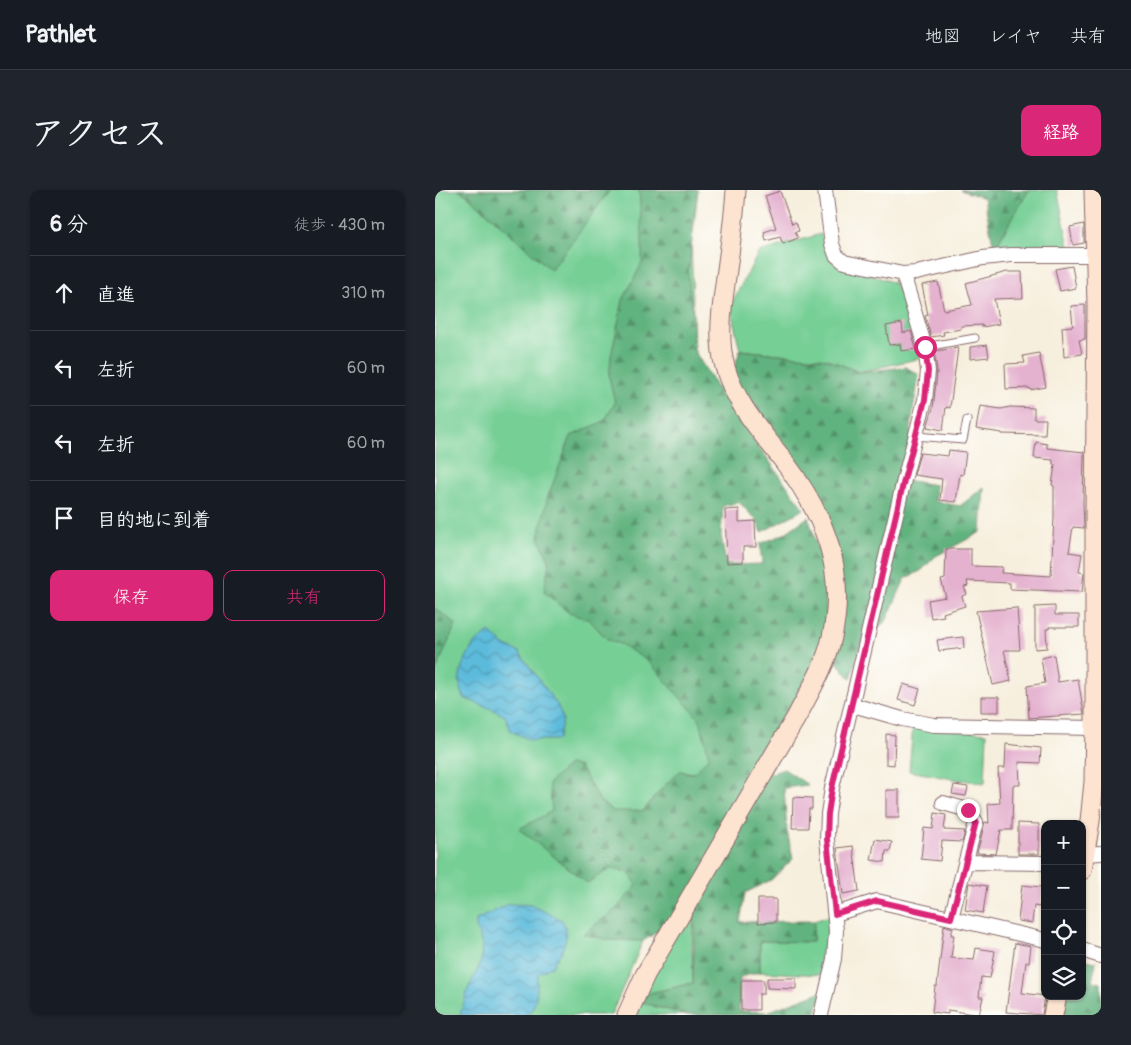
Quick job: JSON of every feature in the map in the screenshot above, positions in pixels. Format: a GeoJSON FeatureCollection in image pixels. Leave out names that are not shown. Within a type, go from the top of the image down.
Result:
{"type":"FeatureCollection","features":[{"type":"Feature","properties":{"kind":"street"},"geometry":{"type":"LineString","coordinates":[[627,1015],[645,975],[797,716],[820,672],[832,638],[836,611],[837,582],[834,560],[818,515],[807,494],[735,394],[725,367],[721,342],[723,304],[736,190]]}},
{"type":"Feature","properties":{"kind":"street"},"geometry":{"type":"LineString","coordinates":[[825,190],[832,244],[836,255],[844,262],[903,274],[1011,254],[1099,255]]}},
{"type":"Feature","properties":{"kind":"street"},"geometry":{"type":"LineString","coordinates":[[1087,861],[1094,782],[1098,609],[1099,255],[1094,190]]}},
{"type":"Feature","properties":{"kind":"street"},"geometry":{"type":"LineString","coordinates":[[821,1015],[834,959],[835,914],[827,839],[832,788],[853,705],[904,480],[925,400],[928,371],[925,347],[903,274]]}},
{"type":"Feature","properties":{"kind":"street"},"geometry":{"type":"LineString","coordinates":[[853,705],[902,719],[934,725],[1095,728]]}},
{"type":"Feature","properties":{"kind":"street"},"geometry":{"type":"LineString","coordinates":[[943,803],[968,810],[976,822],[951,918]]}},
{"type":"Feature","properties":{"kind":"street"},"geometry":{"type":"LineString","coordinates":[[966,862],[1041,863]]}},
{"type":"Feature","properties":{"kind":"street"},"geometry":{"type":"LineString","coordinates":[[835,914],[877,901],[1041,939]]}},
{"type":"Feature","properties":{"kind":"street"},"geometry":{"type":"LineString","coordinates":[[1086,951],[1101,956]]}},
{"type":"Feature","properties":{"kind":"street"},"geometry":{"type":"LineString","coordinates":[[1053,1015],[1056,1000]]}},
{"type":"Feature","properties":{"kind":"lane"},"geometry":{"type":"LineString","coordinates":[[925,347],[975,338]]}},
{"type":"Feature","properties":{"kind":"lane"},"geometry":{"type":"LineString","coordinates":[[916,436],[963,440],[967,420]]}},
{"type":"Feature","properties":{"kind":"green space"},"geometry":{"type":"Polygon","coordinates":[[[435,190],[690,190],[694,350],[719,766],[686,831],[599,936],[643,941],[611,1015],[435,1015],[435,190]]]}},
{"type":"Feature","properties":{"kind":"green space"},"geometry":{"type":"Polygon","coordinates":[[[458,190],[610,190],[551,270],[468,196],[458,190]]]}},
{"type":"Feature","properties":{"kind":"green space"},"geometry":{"type":"Polygon","coordinates":[[[639,190],[698,190],[688,275],[693,314],[694,350],[718,390],[804,509],[762,532],[756,520],[739,502],[723,506],[721,535],[726,565],[762,564],[760,544],[784,534],[808,517],[823,563],[828,631],[769,774],[784,769],[808,785],[784,788],[787,831],[793,859],[771,880],[745,893],[740,922],[814,921],[813,942],[760,941],[760,972],[740,977],[739,1011],[767,1012],[823,991],[815,1015],[687,1015],[640,1002],[650,993],[693,983],[695,890],[679,918],[643,941],[609,940],[583,934],[616,909],[637,885],[628,872],[610,869],[587,883],[519,829],[552,811],[549,783],[570,764],[580,767],[600,801],[613,811],[643,811],[663,787],[680,771],[694,773],[709,757],[700,720],[649,662],[622,645],[607,639],[589,620],[569,613],[544,592],[549,561],[539,538],[547,499],[571,436],[604,421],[615,403],[609,377],[611,356],[623,300],[642,263],[639,190]]]}},
{"type":"Feature","properties":{"kind":"green space"},"geometry":{"type":"Polygon","coordinates":[[[961,190],[1029,190],[994,249],[984,198],[961,190]]]}},
{"type":"Feature","properties":{"kind":"green space"},"geometry":{"type":"Polygon","coordinates":[[[1028,190],[1057,190],[1070,251],[993,251],[1028,190]]]}},
{"type":"Feature","properties":{"kind":"green space"},"geometry":{"type":"Polygon","coordinates":[[[821,234],[831,261],[895,283],[926,357],[859,372],[827,359],[740,350],[730,306],[759,252],[821,234]]]}},
{"type":"Feature","properties":{"kind":"green space"},"geometry":{"type":"Polygon","coordinates":[[[740,350],[827,359],[859,372],[906,367],[919,375],[905,480],[936,485],[935,501],[960,506],[984,487],[981,532],[936,556],[922,570],[905,579],[886,621],[860,645],[851,679],[836,661],[837,587],[827,514],[784,443],[730,381],[740,350]]]}},
{"type":"Feature","properties":{"kind":"green space"},"geometry":{"type":"Polygon","coordinates":[[[435,608],[456,624],[435,673],[435,608]]]}},
{"type":"Feature","properties":{"kind":"green space"},"geometry":{"type":"Polygon","coordinates":[[[913,726],[987,733],[985,783],[909,771],[913,726]]]}},
{"type":"Feature","properties":{"kind":"green space"},"geometry":{"type":"Polygon","coordinates":[[[695,889],[692,948],[693,983],[650,993],[653,1006],[687,1015],[632,1015],[695,889]]]}},
{"type":"Feature","properties":{"kind":"green space"},"geometry":{"type":"Polygon","coordinates":[[[832,915],[829,948],[823,975],[760,972],[760,941],[813,942],[814,921],[832,915]]]}},
{"type":"Feature","properties":{"kind":"green space"},"geometry":{"type":"Polygon","coordinates":[[[1086,960],[1096,962],[1092,981],[1101,983],[1101,1015],[1058,1015],[1064,1000],[1086,1000],[1086,960]]]}},
{"type":"Feature","properties":{"kind":"water"},"geometry":{"type":"Polygon","coordinates":[[[489,632],[504,645],[519,652],[558,706],[563,719],[558,740],[530,740],[511,731],[505,716],[464,698],[459,682],[462,666],[473,645],[489,632]]]}},
{"type":"Feature","properties":{"kind":"water"},"geometry":{"type":"Polygon","coordinates":[[[509,904],[531,905],[562,920],[566,937],[562,951],[552,966],[538,974],[535,1002],[530,1012],[526,1015],[460,1015],[468,989],[481,962],[482,944],[476,927],[476,920],[509,904]]]}},
{"type":"Feature","properties":{"kind":"building"},"geometry":{"type":"Polygon","coordinates":[[[780,191],[792,224],[796,222],[799,231],[795,232],[798,238],[783,244],[780,237],[766,241],[764,232],[776,228],[765,196],[780,191]]]}},
{"type":"Feature","properties":{"kind":"building"},"geometry":{"type":"Polygon","coordinates":[[[1084,224],[1084,243],[1073,245],[1070,227],[1084,224]]]}},
{"type":"Feature","properties":{"kind":"building"},"geometry":{"type":"Polygon","coordinates":[[[1072,266],[1076,288],[1060,291],[1055,269],[1072,266]]]}},
{"type":"Feature","properties":{"kind":"building"},"geometry":{"type":"Polygon","coordinates":[[[1007,272],[1022,272],[1023,298],[994,299],[999,324],[982,327],[982,325],[961,326],[961,329],[943,332],[944,335],[931,337],[925,316],[928,315],[922,285],[938,282],[944,310],[972,305],[966,283],[1007,272]]]}},
{"type":"Feature","properties":{"kind":"building"},"geometry":{"type":"Polygon","coordinates":[[[1085,305],[1085,339],[1079,340],[1082,354],[1064,357],[1062,327],[1073,326],[1071,306],[1085,305]]]}},
{"type":"Feature","properties":{"kind":"building"},"geometry":{"type":"Polygon","coordinates":[[[902,323],[903,333],[911,331],[916,349],[901,351],[900,344],[889,345],[886,326],[902,323]]]}},
{"type":"Feature","properties":{"kind":"building"},"geometry":{"type":"Polygon","coordinates":[[[987,345],[989,357],[970,359],[970,347],[987,345]]]}},
{"type":"Feature","properties":{"kind":"building"},"geometry":{"type":"Polygon","coordinates":[[[958,348],[950,408],[946,407],[943,430],[927,427],[933,408],[936,383],[937,370],[934,351],[958,348]]]}},
{"type":"Feature","properties":{"kind":"building"},"geometry":{"type":"Polygon","coordinates":[[[1039,353],[1046,387],[1030,390],[1030,388],[1006,389],[1005,364],[1025,363],[1023,356],[1039,353]]]}},
{"type":"Feature","properties":{"kind":"building"},"geometry":{"type":"Polygon","coordinates":[[[980,406],[1001,409],[1010,407],[1034,408],[1034,419],[1046,419],[1045,435],[1002,434],[976,429],[980,406]]]}},
{"type":"Feature","properties":{"kind":"building"},"geometry":{"type":"Polygon","coordinates":[[[1036,442],[1047,444],[1047,448],[1084,452],[1084,528],[1073,527],[1069,552],[1082,554],[1079,572],[1084,573],[1082,592],[1010,589],[1010,583],[967,581],[968,586],[964,587],[967,594],[962,596],[965,606],[943,613],[944,616],[931,618],[928,600],[946,597],[941,580],[945,579],[946,549],[971,549],[971,566],[1002,567],[1001,573],[1051,576],[1054,518],[1054,486],[1052,485],[1055,465],[1053,460],[1034,458],[1036,442]]]}},
{"type":"Feature","properties":{"kind":"building"},"geometry":{"type":"Polygon","coordinates":[[[949,450],[966,452],[963,475],[960,474],[956,502],[940,500],[942,479],[914,475],[920,453],[948,456],[949,450]]]}},
{"type":"Feature","properties":{"kind":"building"},"geometry":{"type":"Polygon","coordinates":[[[739,509],[739,522],[755,521],[756,547],[743,547],[743,562],[727,563],[725,510],[739,509]]]}},
{"type":"Feature","properties":{"kind":"building"},"geometry":{"type":"Polygon","coordinates":[[[1055,606],[1055,615],[1079,615],[1079,627],[1049,627],[1049,629],[1046,629],[1047,648],[1035,649],[1035,607],[1055,606]]]}},
{"type":"Feature","properties":{"kind":"building"},"geometry":{"type":"Polygon","coordinates":[[[1017,608],[1020,650],[1004,650],[1011,681],[993,685],[976,611],[1017,608]]]}},
{"type":"Feature","properties":{"kind":"building"},"geometry":{"type":"Polygon","coordinates":[[[963,637],[964,648],[939,651],[937,640],[963,637]]]}},
{"type":"Feature","properties":{"kind":"building"},"geometry":{"type":"Polygon","coordinates":[[[1054,655],[1058,682],[1078,679],[1084,714],[1029,718],[1027,686],[1045,683],[1041,658],[1054,655]]]}},
{"type":"Feature","properties":{"kind":"building"},"geometry":{"type":"Polygon","coordinates":[[[903,684],[920,689],[915,705],[898,700],[903,684]]]}},
{"type":"Feature","properties":{"kind":"building"},"geometry":{"type":"Polygon","coordinates":[[[981,697],[999,697],[999,712],[981,712],[981,697]]]}},
{"type":"Feature","properties":{"kind":"building"},"geometry":{"type":"Polygon","coordinates":[[[886,734],[895,735],[894,765],[886,764],[886,734]]]}},
{"type":"Feature","properties":{"kind":"building"},"geometry":{"type":"Polygon","coordinates":[[[1006,744],[1041,748],[1040,763],[1019,762],[1020,785],[1013,785],[1012,830],[1001,830],[996,854],[977,853],[985,822],[989,823],[988,804],[1000,803],[998,768],[1005,768],[1006,744]]]}},
{"type":"Feature","properties":{"kind":"building"},"geometry":{"type":"Polygon","coordinates":[[[954,785],[968,787],[966,796],[952,794],[954,785]]]}},
{"type":"Feature","properties":{"kind":"building"},"geometry":{"type":"Polygon","coordinates":[[[886,790],[899,790],[899,818],[886,818],[886,790]]]}},
{"type":"Feature","properties":{"kind":"building"},"geometry":{"type":"Polygon","coordinates":[[[793,797],[812,798],[812,809],[809,809],[808,828],[792,828],[793,797]]]}},
{"type":"Feature","properties":{"kind":"building"},"geometry":{"type":"Polygon","coordinates":[[[935,813],[946,815],[944,830],[965,831],[962,842],[942,841],[940,861],[921,859],[924,828],[933,829],[935,813]]]}},
{"type":"Feature","properties":{"kind":"building"},"geometry":{"type":"Polygon","coordinates":[[[1018,823],[1039,824],[1039,854],[1018,854],[1018,823]]]}},
{"type":"Feature","properties":{"kind":"building"},"geometry":{"type":"Polygon","coordinates":[[[875,839],[892,842],[890,851],[886,851],[885,862],[871,860],[875,839]]]}},
{"type":"Feature","properties":{"kind":"building"},"geometry":{"type":"Polygon","coordinates":[[[853,846],[859,891],[843,894],[837,848],[853,846]]]}},
{"type":"Feature","properties":{"kind":"building"},"geometry":{"type":"Polygon","coordinates":[[[969,883],[987,886],[983,913],[965,910],[969,883]]]}},
{"type":"Feature","properties":{"kind":"building"},"geometry":{"type":"Polygon","coordinates":[[[1022,885],[1041,887],[1040,907],[1034,906],[1032,923],[1018,921],[1022,885]]]}},
{"type":"Feature","properties":{"kind":"building"},"geometry":{"type":"Polygon","coordinates":[[[758,899],[776,899],[776,922],[758,923],[758,899]]]}},
{"type":"Feature","properties":{"kind":"building"},"geometry":{"type":"Polygon","coordinates":[[[944,925],[953,928],[951,935],[954,935],[951,958],[974,960],[976,948],[995,951],[990,978],[981,977],[979,997],[983,997],[979,1015],[948,1010],[948,1014],[932,1012],[944,925]]]}},
{"type":"Feature","properties":{"kind":"building"},"geometry":{"type":"Polygon","coordinates":[[[1015,943],[1031,946],[1029,962],[1026,962],[1022,993],[1041,995],[1041,1000],[1044,1000],[1042,1015],[1006,1012],[1015,943]]]}},
{"type":"Feature","properties":{"kind":"building"},"geometry":{"type":"Polygon","coordinates":[[[767,978],[796,978],[796,989],[767,988],[767,978]]]}},
{"type":"Feature","properties":{"kind":"building"},"geometry":{"type":"Polygon","coordinates":[[[741,980],[764,980],[764,994],[759,994],[759,1010],[741,1010],[741,980]]]}},
{"type":"Feature","properties":{"kind":"route"},"geometry":{"type":"LineString","coordinates":[[925,347],[928,371],[925,400],[904,480],[853,705],[832,788],[827,839],[835,914],[877,901],[951,918],[976,822],[968,810]]}}]}
